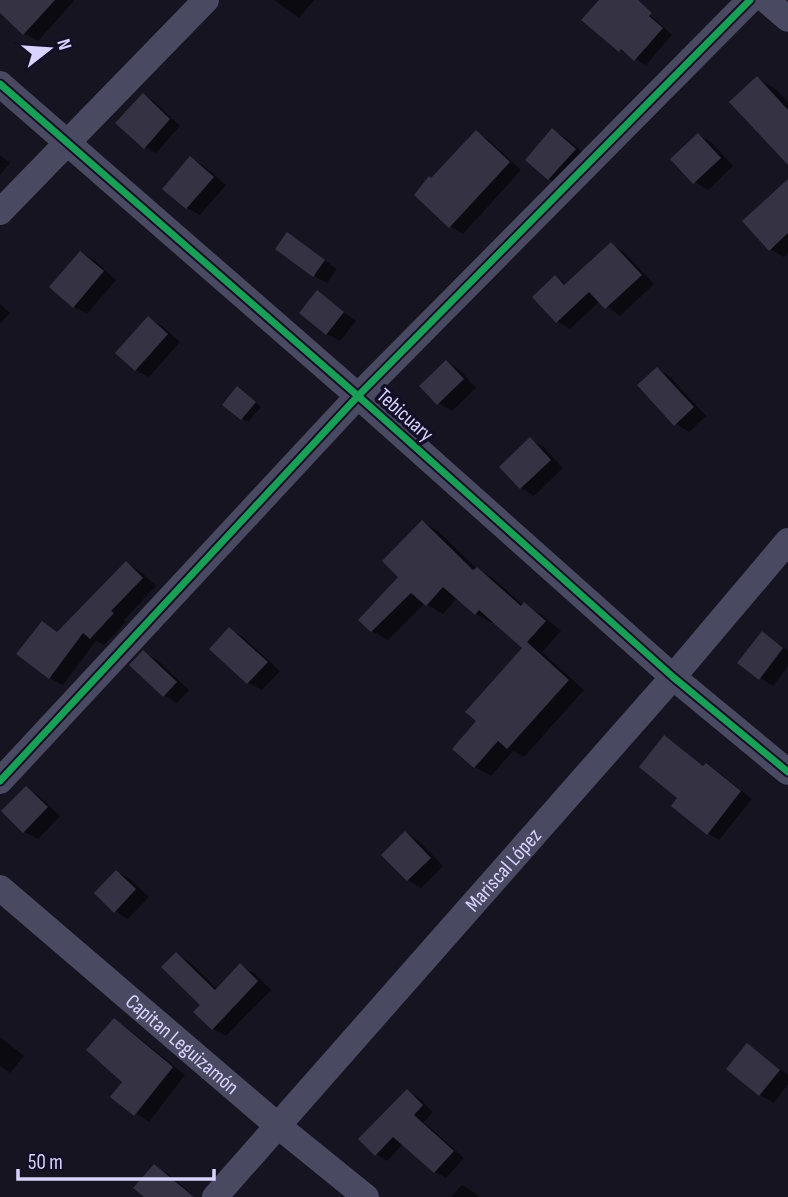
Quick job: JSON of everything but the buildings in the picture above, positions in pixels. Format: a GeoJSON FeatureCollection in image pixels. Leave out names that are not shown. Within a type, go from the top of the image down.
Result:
{"type":"FeatureCollection","features":[{"type":"Feature","properties":{"kind":"street"},"geometry":{"type":"LineString","coordinates":[[0,212],[206,0]]}},
{"type":"Feature","properties":{"kind":"street"},"geometry":{"type":"LineString","coordinates":[[0,781],[358,396],[750,0]]}},
{"type":"Feature","properties":{"kind":"street"},"geometry":{"type":"LineString","coordinates":[[766,0],[788,19]]}},
{"type":"Feature","properties":{"kind":"street","name":"Tebicuary"},"geometry":{"type":"LineString","coordinates":[[0,84],[358,396],[673,677],[788,772]]}},
{"type":"Feature","properties":{"kind":"street","name":"Mariscal López"},"geometry":{"type":"LineString","coordinates":[[215,1197],[673,677],[788,541]]}},
{"type":"Feature","properties":{"kind":"street","name":"Capitan Leguizamón"},"geometry":{"type":"LineString","coordinates":[[0,888],[277,1125],[366,1197]]}},
{"type":"Feature","properties":{"kind":"cycle path"},"geometry":{"type":"LineString","coordinates":[[0,781],[358,396],[750,0]]}},
{"type":"Feature","properties":{"kind":"cycle path"},"geometry":{"type":"LineString","coordinates":[[0,84],[358,396],[673,677],[788,772]]}}]}
